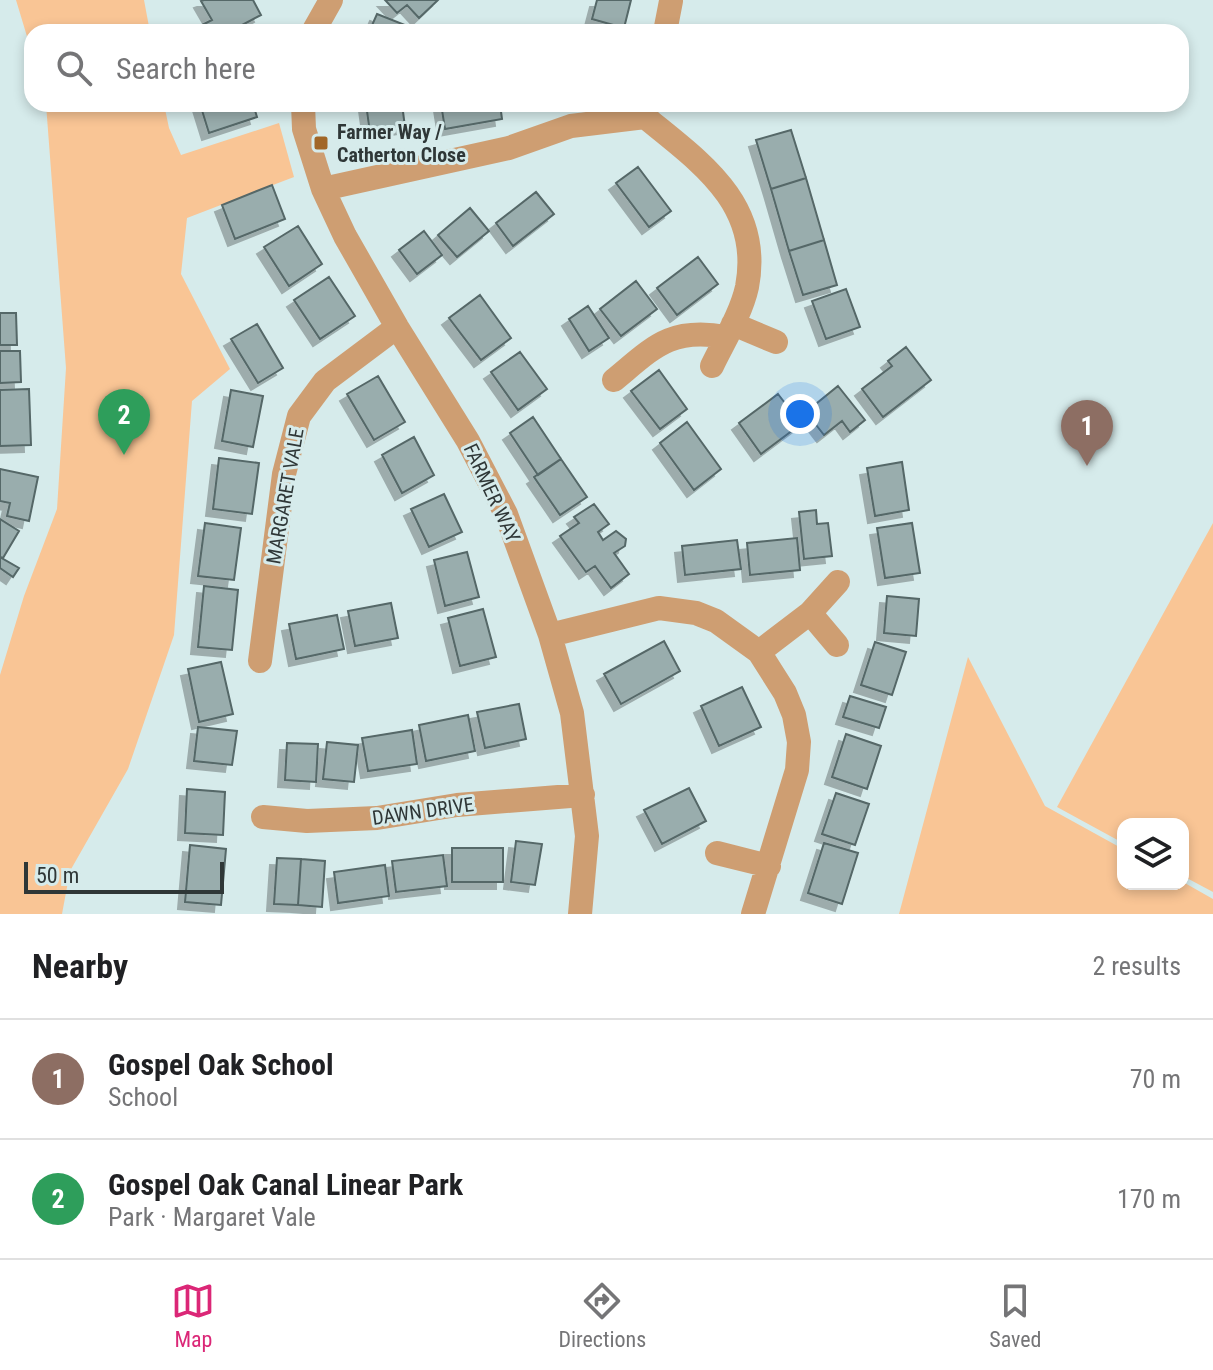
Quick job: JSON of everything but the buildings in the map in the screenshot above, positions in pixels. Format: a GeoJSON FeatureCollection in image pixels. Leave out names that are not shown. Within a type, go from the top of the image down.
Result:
{"type":"FeatureCollection","features":[{"type":"Feature","properties":{"kind":"street"},"geometry":{"type":"LineString","coordinates":[[318,24],[331,0]]}},
{"type":"Feature","properties":{"kind":"street"},"geometry":{"type":"LineString","coordinates":[[667,24],[671,1]]}},
{"type":"Feature","properties":{"kind":"street","name":"FARMER WAY"},"geometry":{"type":"LineString","coordinates":[[303,112],[304,129],[323,189],[345,236],[468,441],[506,514],[550,635],[572,713],[583,795],[587,836],[580,914]]}},
{"type":"Feature","properties":{"kind":"street"},"geometry":{"type":"LineString","coordinates":[[323,189],[509,148],[571,126],[637,112]]}},
{"type":"Feature","properties":{"kind":"street"},"geometry":{"type":"LineString","coordinates":[[648,112],[711,171],[735,206],[750,241],[747,287],[712,366]]}},
{"type":"Feature","properties":{"kind":"street","name":"MARGARET VALE"},"geometry":{"type":"LineString","coordinates":[[260,661],[284,474],[299,416],[325,381],[397,327]]}},
{"type":"Feature","properties":{"kind":"street"},"geometry":{"type":"LineString","coordinates":[[614,380],[658,344],[686,334],[729,331],[776,342]]}},
{"type":"Feature","properties":{"kind":"street"},"geometry":{"type":"LineString","coordinates":[[759,652],[810,613],[838,582]]}},
{"type":"Feature","properties":{"kind":"street"},"geometry":{"type":"LineString","coordinates":[[550,635],[659,608],[696,613],[716,621],[759,652],[785,693],[794,715],[799,742],[797,770],[753,914]]}},
{"type":"Feature","properties":{"kind":"street"},"geometry":{"type":"LineString","coordinates":[[810,613],[837,645]]}},
{"type":"Feature","properties":{"kind":"street","name":"DAWN DRIVE"},"geometry":{"type":"LineString","coordinates":[[263,817],[307,821],[377,818],[471,804],[583,795]]}},
{"type":"Feature","properties":{"kind":"street"},"geometry":{"type":"LineString","coordinates":[[717,853],[769,866]]}},
{"type":"Feature","properties":{"kind":"shaded area"},"geometry":{"type":"Polygon","coordinates":[[[16,0],[144,0],[148,24],[24,24],[24,26],[16,0]]]}},
{"type":"Feature","properties":{"kind":"shaded area"},"geometry":{"type":"Polygon","coordinates":[[[47,112],[166,112],[181,155],[279,123],[294,177],[187,218],[181,274],[230,369],[192,401],[174,635],[128,769],[70,871],[62,914],[0,914],[0,675],[24,596],[57,509],[66,368],[47,112]]]}},
{"type":"Feature","properties":{"kind":"shaded area"},"geometry":{"type":"Polygon","coordinates":[[[1213,523],[1213,892],[1189,879],[1189,818],[1117,818],[1117,840],[1057,807],[1213,523]]]}},
{"type":"Feature","properties":{"kind":"shaded area"},"geometry":{"type":"Polygon","coordinates":[[[968,657],[1045,806],[1117,846],[1117,890],[1189,890],[1189,885],[1213,899],[1213,914],[899,914],[968,657]]]}},
{"type":"Feature","properties":{"kind":"place","name":"Farmer Way / Catherton Close"},"geometry":{"type":"Point","coordinates":[321,143]}},
{"type":"Feature","properties":{"kind":"place","name":"Gospel Oak Canal Linear Park"},"geometry":{"type":"Point","coordinates":[124,455]}},
{"type":"Feature","properties":{"kind":"place","name":"Gospel Oak School"},"geometry":{"type":"Point","coordinates":[1087,466]}}]}
